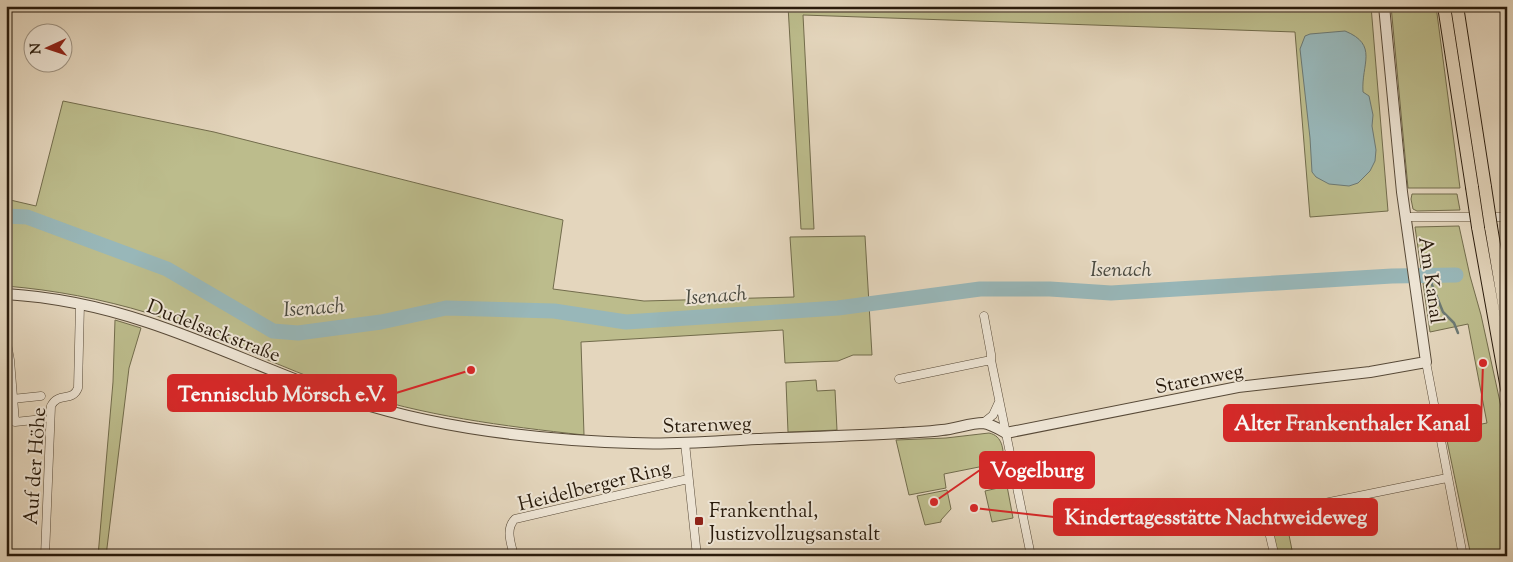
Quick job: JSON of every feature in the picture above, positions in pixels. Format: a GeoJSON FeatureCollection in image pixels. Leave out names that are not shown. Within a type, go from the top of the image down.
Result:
{"type":"FeatureCollection","features":[{"type":"Feature","properties":{"kind":"highway"},"geometry":{"type":"LineString","coordinates":[[1444,6],[1478,187]]}},
{"type":"Feature","properties":{"kind":"highway"},"geometry":{"type":"LineString","coordinates":[[1457,6],[1478,187],[1507,389]]}},
{"type":"Feature","properties":{"kind":"highway"},"geometry":{"type":"LineString","coordinates":[[1484,227],[1507,321]]}},
{"type":"Feature","properties":{"kind":"street","name":"Am Kanal"},"geometry":{"type":"LineString","coordinates":[[1384,6],[1415,286],[1426,362],[1463,556]]}},
{"type":"Feature","properties":{"kind":"street"},"geometry":{"type":"LineString","coordinates":[[1406,217],[1507,217]]}},
{"type":"Feature","properties":{"kind":"street","name":"Dudelsackstraße"},"geometry":{"type":"LineString","coordinates":[[6,294],[80,304],[124,315],[150,323],[290,379],[356,402],[434,421]]}},
{"type":"Feature","properties":{"kind":"street","name":"Auf der Höhe"},"geometry":{"type":"LineString","coordinates":[[45,556],[51,406],[54,400],[60,397],[71,396],[76,393],[78,388],[80,304]]}},
{"type":"Feature","properties":{"kind":"street"},"geometry":{"type":"LineString","coordinates":[[984,316],[999,402],[1031,556]]}},
{"type":"Feature","properties":{"kind":"street"},"geometry":{"type":"LineString","coordinates":[[6,338],[15,422],[43,419]]}},
{"type":"Feature","properties":{"kind":"street"},"geometry":{"type":"LineString","coordinates":[[898,379],[991,360]]}},
{"type":"Feature","properties":{"kind":"street","name":"Starenweg"},"geometry":{"type":"LineString","coordinates":[[1006,434],[1238,387],[1370,372],[1426,362]]}},
{"type":"Feature","properties":{"kind":"street"},"geometry":{"type":"LineString","coordinates":[[12,399],[41,396]]}},
{"type":"Feature","properties":{"kind":"street"},"geometry":{"type":"LineString","coordinates":[[983,423],[993,415],[999,402]]}},
{"type":"Feature","properties":{"kind":"street","name":"Starenweg"},"geometry":{"type":"LineString","coordinates":[[434,421],[471,428],[583,441],[637,443],[685,443],[931,431],[983,423]]}},
{"type":"Feature","properties":{"kind":"street"},"geometry":{"type":"LineString","coordinates":[[983,423],[993,426],[1006,434]]}},
{"type":"Feature","properties":{"kind":"street"},"geometry":{"type":"LineString","coordinates":[[685,443],[697,556]]}},
{"type":"Feature","properties":{"kind":"street"},"geometry":{"type":"LineString","coordinates":[[1262,556],[1274,553],[1265,515],[1447,478]]}},
{"type":"Feature","properties":{"kind":"street","name":"Heidelberger Ring"},"geometry":{"type":"LineString","coordinates":[[514,556],[509,528],[515,519],[688,479]]}},
{"type":"Feature","properties":{"kind":"green space"},"geometry":{"type":"Polygon","coordinates":[[[788,6],[1371,6],[1388,211],[1310,217],[1295,32],[803,15],[814,229],[801,229],[788,6]]]}},
{"type":"Feature","properties":{"kind":"green space"},"geometry":{"type":"Polygon","coordinates":[[[1391,6],[1436,6],[1460,188],[1408,188],[1391,6]]]}},
{"type":"Feature","properties":{"kind":"green space"},"geometry":{"type":"Polygon","coordinates":[[[63,101],[214,132],[563,220],[553,289],[644,301],[794,297],[790,237],[865,236],[872,355],[853,355],[838,361],[785,363],[783,330],[581,342],[584,435],[493,424],[404,407],[346,390],[296,372],[173,321],[148,313],[78,296],[6,286],[6,199],[36,206],[63,101]]]}},
{"type":"Feature","properties":{"kind":"green space"},"geometry":{"type":"Polygon","coordinates":[[[1412,194],[1457,194],[1460,210],[1417,211],[1413,209],[1412,194]]]}},
{"type":"Feature","properties":{"kind":"green space"},"geometry":{"type":"Polygon","coordinates":[[[1459,226],[1507,434],[1507,556],[1471,556],[1445,431],[1487,423],[1468,324],[1430,332],[1415,227],[1459,226]]]}},
{"type":"Feature","properties":{"kind":"green space"},"geometry":{"type":"Polygon","coordinates":[[[115,320],[141,328],[129,368],[106,556],[98,556],[113,382],[115,320]]]}},
{"type":"Feature","properties":{"kind":"green space"},"geometry":{"type":"Polygon","coordinates":[[[816,380],[817,391],[835,390],[837,430],[788,432],[786,382],[816,380]]]}},
{"type":"Feature","properties":{"kind":"green space"},"geometry":{"type":"Polygon","coordinates":[[[989,433],[1000,440],[1003,448],[1004,462],[944,474],[946,488],[909,495],[896,440],[946,438],[989,433]]]}},
{"type":"Feature","properties":{"kind":"green space"},"geometry":{"type":"Polygon","coordinates":[[[1007,486],[1013,518],[992,522],[985,491],[1007,486]]]}},
{"type":"Feature","properties":{"kind":"green space"},"geometry":{"type":"Polygon","coordinates":[[[947,490],[951,509],[941,522],[925,525],[917,496],[947,490]]]}},
{"type":"Feature","properties":{"kind":"green space"},"geometry":{"type":"Polygon","coordinates":[[[1285,515],[1292,550],[1277,553],[1270,518],[1285,515]]]}},
{"type":"Feature","properties":{"kind":"water"},"geometry":{"type":"Polygon","coordinates":[[[1345,31],[1362,42],[1365,49],[1363,92],[1369,96],[1373,115],[1372,126],[1376,150],[1375,161],[1370,171],[1358,183],[1349,186],[1329,184],[1316,177],[1312,172],[1300,49],[1305,36],[1310,34],[1345,31]]]}},
{"type":"Feature","properties":{"kind":"waterway","name":"Isenach"},"geometry":{"type":"LineString","coordinates":[[6,216],[27,217],[167,269],[273,331],[298,333],[381,322],[446,308],[554,311],[626,322],[838,308],[980,289],[1050,289],[1111,293],[1392,276],[1456,275]]}},
{"type":"Feature","properties":{"kind":"waterway"},"geometry":{"type":"LineString","coordinates":[[1428,275],[1443,312],[1454,323],[1458,333]]}},
{"type":"Feature","properties":{"kind":"place","name":"Alter Frankenthaler Kanal"},"geometry":{"type":"Point","coordinates":[1483,363]}},
{"type":"Feature","properties":{"kind":"place","name":"Tennisclub Mörsch e.V."},"geometry":{"type":"Point","coordinates":[471,370]}},
{"type":"Feature","properties":{"kind":"place","name":"Vogelburg"},"geometry":{"type":"Point","coordinates":[934,502]}},
{"type":"Feature","properties":{"kind":"place","name":"Kindertagesstätte Nachtweideweg"},"geometry":{"type":"Point","coordinates":[974,508]}},
{"type":"Feature","properties":{"kind":"place","name":"Frankenthal, Justizvollzugsanstalt"},"geometry":{"type":"Point","coordinates":[699,521]}}]}
